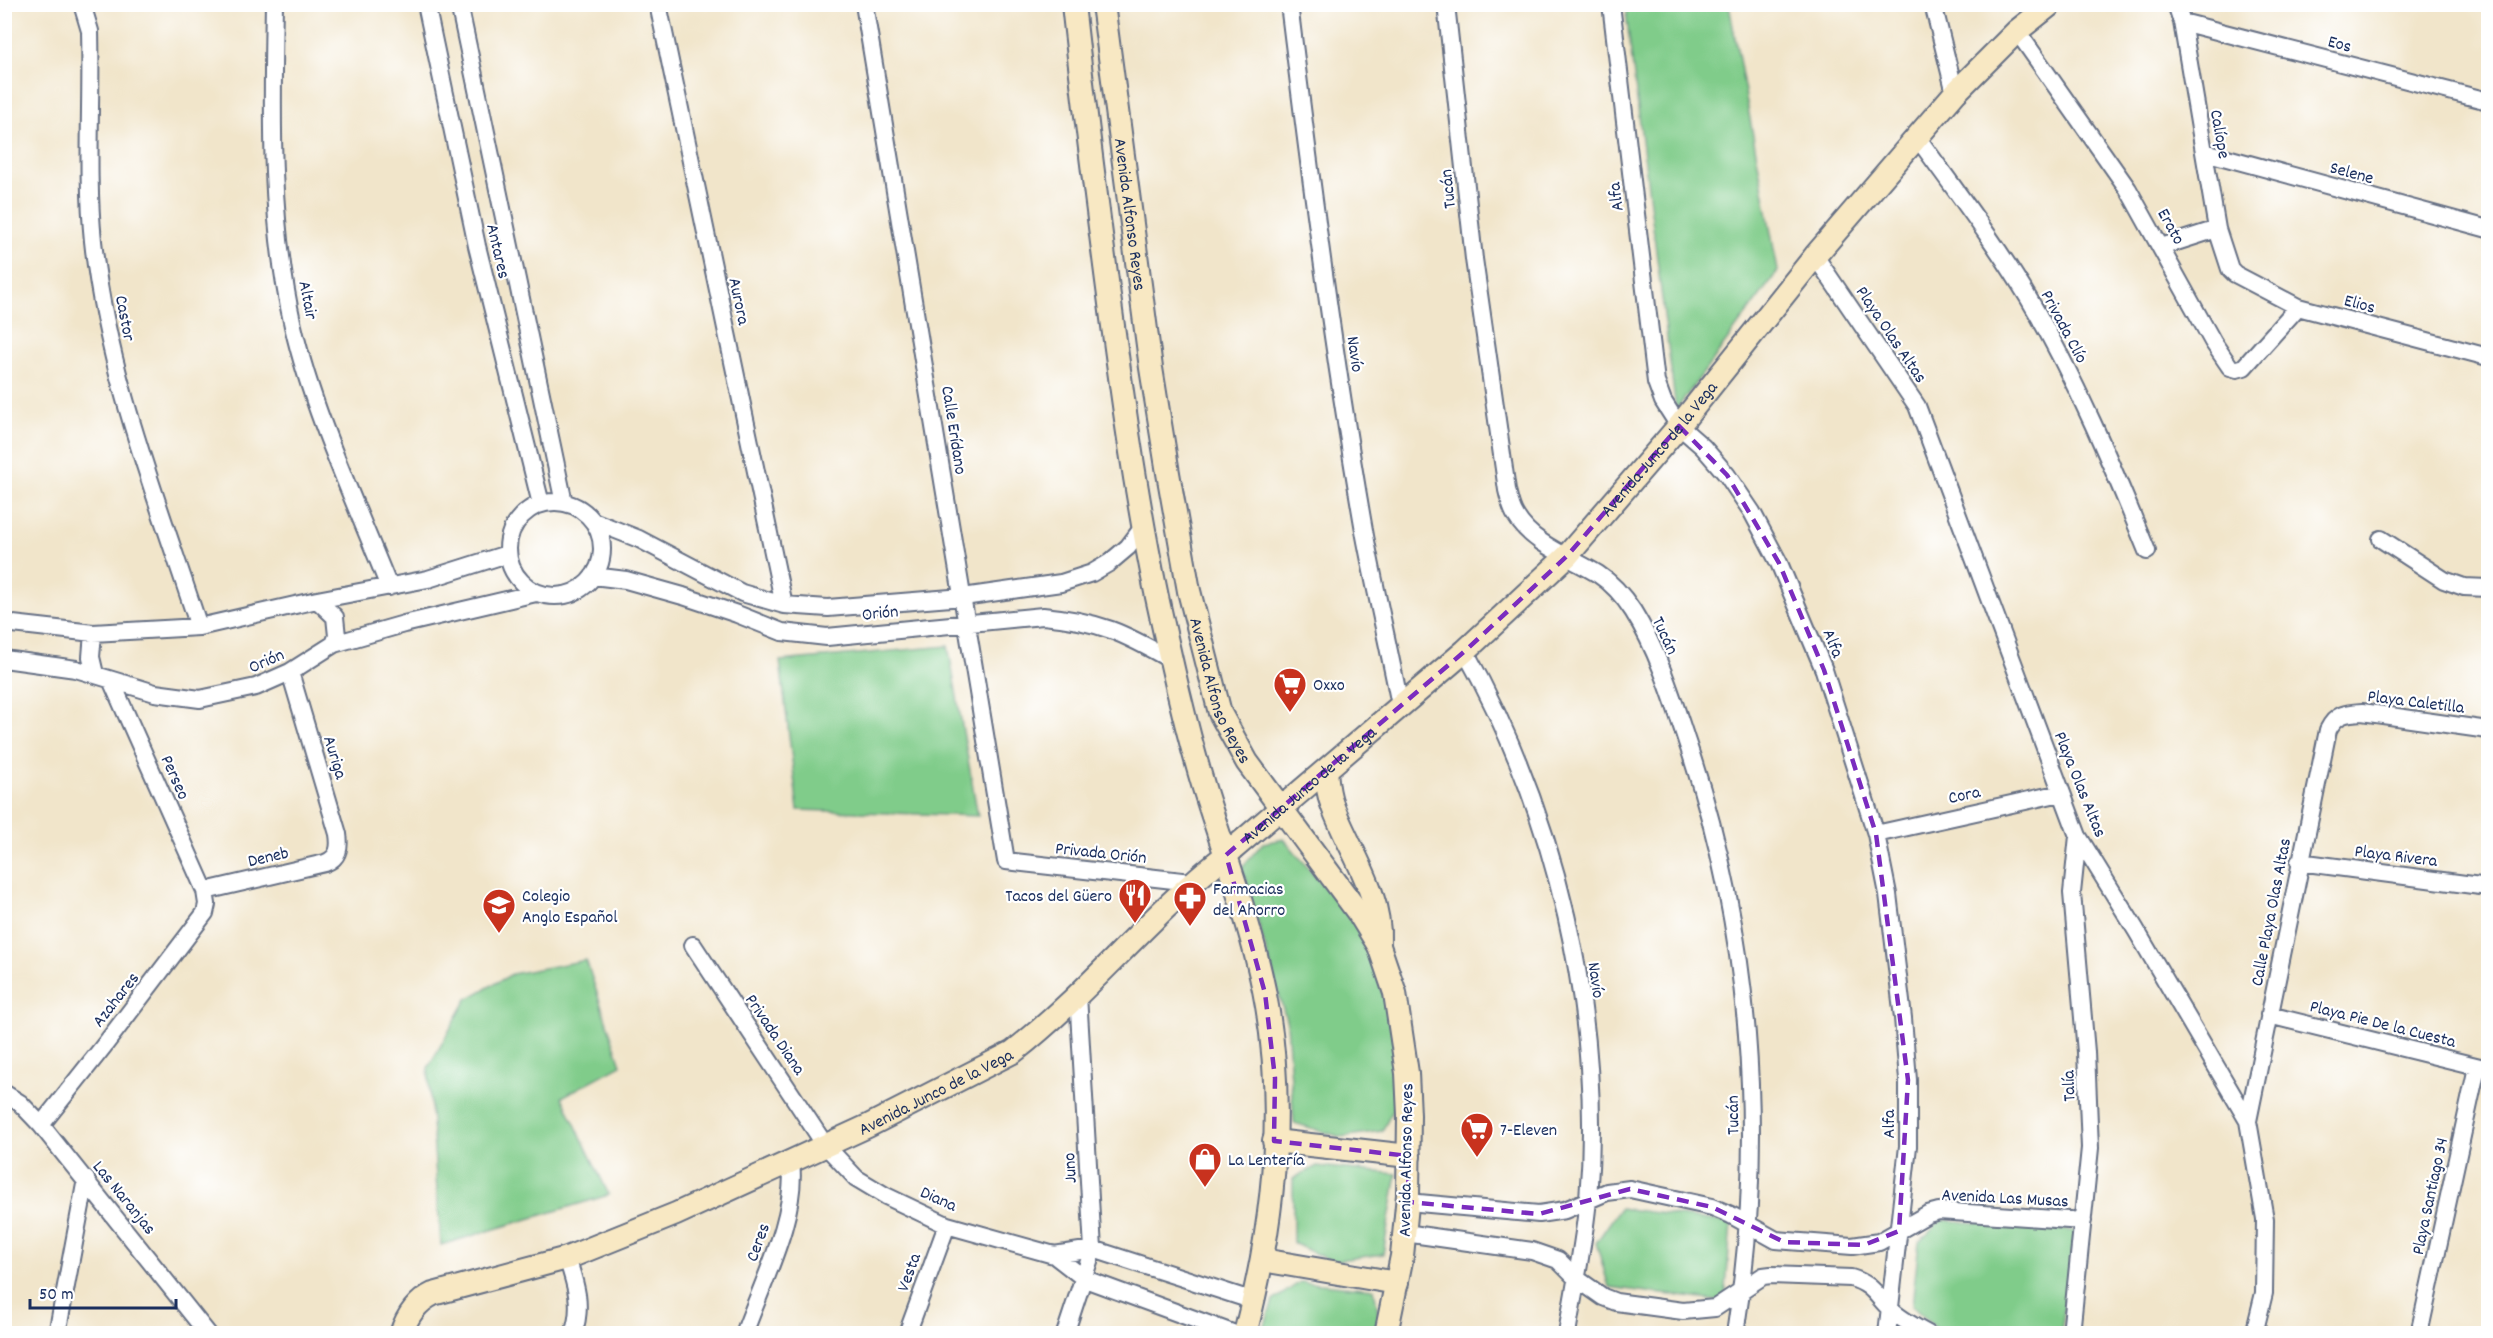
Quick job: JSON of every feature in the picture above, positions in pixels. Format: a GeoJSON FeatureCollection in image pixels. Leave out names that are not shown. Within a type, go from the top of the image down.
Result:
{"type":"FeatureCollection","features":[{"type":"Feature","properties":{"kind":"main road","name":"Avenida Alfonso Reyes"},"geometry":{"type":"LineString","coordinates":[[1073,4],[1118,364],[1143,527],[1190,739],[1247,920],[1265,993],[1275,1078],[1270,1218],[1263,1260],[1245,1334]]}},
{"type":"Feature","properties":{"kind":"main road","name":"Avenida Alfonso Reyes"},"geometry":{"type":"LineString","coordinates":[[1103,4],[1151,368],[1189,591],[1220,713],[1246,762],[1360,915],[1379,946],[1395,993],[1407,1073],[1409,1156],[1405,1233],[1386,1334]]}},
{"type":"Feature","properties":{"kind":"main road","name":"Avenida Junco de la Vega"},"geometry":{"type":"LineString","coordinates":[[401,1334],[412,1311],[421,1299],[433,1293],[567,1257],[676,1214],[868,1126],[1013,1052],[1078,995],[1191,882],[1281,809],[1465,651],[1567,556],[1679,426],[1815,255],[1955,93],[2017,31],[2051,4]]}},
{"type":"Feature","properties":{"kind":"main road"},"geometry":{"type":"LineString","coordinates":[[1326,771],[1332,806],[1370,887],[1377,908],[1379,946]]}},
{"type":"Feature","properties":{"kind":"main road"},"geometry":{"type":"LineString","coordinates":[[1274,1141],[1409,1156]]}},
{"type":"Feature","properties":{"kind":"main road"},"geometry":{"type":"LineString","coordinates":[[1263,1260],[1397,1283]]}},
{"type":"Feature","properties":{"kind":"street","name":"Castor"},"geometry":{"type":"LineString","coordinates":[[82,4],[90,31],[91,203],[93,243],[102,297],[119,380],[199,627]]}},
{"type":"Feature","properties":{"kind":"street","name":"Altair"},"geometry":{"type":"LineString","coordinates":[[274,4],[272,137],[275,204],[293,327],[312,392],[389,587]]}},
{"type":"Feature","properties":{"kind":"street","name":"Antares"},"geometry":{"type":"LineString","coordinates":[[426,4],[477,246],[540,504]]}},
{"type":"Feature","properties":{"kind":"street","name":"Antares"},"geometry":{"type":"LineString","coordinates":[[459,4],[564,502]]}},
{"type":"Feature","properties":{"kind":"street","name":"Aurora"},"geometry":{"type":"LineString","coordinates":[[658,4],[784,605]]}},
{"type":"Feature","properties":{"kind":"street","name":"Calle Erídano"},"geometry":{"type":"LineString","coordinates":[[864,4],[1006,861]]}},
{"type":"Feature","properties":{"kind":"street","name":"Navío"},"geometry":{"type":"LineString","coordinates":[[1289,4],[1305,140],[1340,382],[1366,537],[1401,705]]}},
{"type":"Feature","properties":{"kind":"street","name":"Tucán"},"geometry":{"type":"LineString","coordinates":[[1446,4],[1474,259],[1507,490],[1515,516],[1542,542],[1600,575],[1619,591],[1633,611],[1650,645],[1674,705],[1712,825],[1734,927],[1745,1010],[1750,1073],[1752,1134],[1748,1223],[1742,1290],[1735,1334]]}},
{"type":"Feature","properties":{"kind":"street","name":"Alfa"},"geometry":{"type":"LineString","coordinates":[[1611,4],[1656,382],[1663,401],[1679,426],[1704,447],[1727,475],[1752,512],[1779,563],[1824,670],[1876,834],[1888,894],[1908,1080],[1908,1146],[1887,1334]]}},
{"type":"Feature","properties":{"kind":"street"},"geometry":{"type":"LineString","coordinates":[[1933,4],[1955,93]]}},
{"type":"Feature","properties":{"kind":"street","name":"Calíope"},"geometry":{"type":"LineString","coordinates":[[2176,4],[2182,22],[2217,229],[2230,269]]}},
{"type":"Feature","properties":{"kind":"street","name":"Eos"},"geometry":{"type":"LineString","coordinates":[[2182,22],[2488,101]]}},
{"type":"Feature","properties":{"kind":"street","name":"Erato"},"geometry":{"type":"LineString","coordinates":[[2017,31],[2112,164],[2213,342],[2230,367],[2244,367],[2298,307]]}},
{"type":"Feature","properties":{"kind":"street","name":"Privada Clío"},"geometry":{"type":"LineString","coordinates":[[1917,137],[2029,298],[2106,451],[2147,551]]}},
{"type":"Feature","properties":{"kind":"street","name":"Selene"},"geometry":{"type":"LineString","coordinates":[[2205,152],[2488,229]]}},
{"type":"Feature","properties":{"kind":"street"},"geometry":{"type":"LineString","coordinates":[[2161,248],[2217,229]]}},
{"type":"Feature","properties":{"kind":"street","name":"Playa Olas Altas"},"geometry":{"type":"LineString","coordinates":[[1815,255],[1917,406],[2078,836],[2136,930],[2247,1121],[2265,1220],[2264,1293],[2254,1334]]}},
{"type":"Feature","properties":{"kind":"street","name":"Elios"},"geometry":{"type":"LineString","coordinates":[[2230,269],[2241,278],[2298,307],[2488,357]]}},
{"type":"Feature","properties":{"kind":"street"},"geometry":{"type":"LineString","coordinates":[[564,502],[580,509],[593,521],[601,539],[601,558],[593,576],[578,591],[557,597],[536,593],[516,577],[507,554],[510,532],[522,515],[540,504],[564,502]]}},
{"type":"Feature","properties":{"kind":"street","name":"Orión"},"geometry":{"type":"LineString","coordinates":[[593,521],[639,539],[741,593],[784,605],[828,608],[963,597],[1061,583],[1092,573],[1109,563],[1128,547],[1143,527]]}},
{"type":"Feature","properties":{"kind":"street"},"geometry":{"type":"LineString","coordinates":[[2381,539],[2444,580],[2464,587],[2488,588]]}},
{"type":"Feature","properties":{"kind":"street"},"geometry":{"type":"LineString","coordinates":[[5,620],[93,633],[199,627],[317,600],[428,579],[507,554]]}},
{"type":"Feature","properties":{"kind":"street","name":"Orión"},"geometry":{"type":"LineString","coordinates":[[593,576],[626,580],[683,596],[782,632],[827,637],[1043,616],[1073,618],[1126,634],[1171,660]]}},
{"type":"Feature","properties":{"kind":"street","name":"Orión"},"geometry":{"type":"LineString","coordinates":[[4,659],[76,669],[155,693],[200,699],[255,687],[290,672],[334,644],[404,624],[536,593]]}},
{"type":"Feature","properties":{"kind":"street"},"geometry":{"type":"LineString","coordinates":[[317,600],[335,617],[337,636],[334,644]]}},
{"type":"Feature","properties":{"kind":"street","name":"Perseo"},"geometry":{"type":"LineString","coordinates":[[93,633],[91,657],[103,677],[205,891]]}},
{"type":"Feature","properties":{"kind":"street","name":"Navío"},"geometry":{"type":"LineString","coordinates":[[1465,651],[1491,697],[1526,782],[1546,840],[1564,909],[1579,989],[1589,1090],[1588,1198],[1567,1334]]}},
{"type":"Feature","properties":{"kind":"street","name":"Auriga"},"geometry":{"type":"LineString","coordinates":[[290,672],[338,834],[337,854]]}},
{"type":"Feature","properties":{"kind":"street","name":"Playa Caletilla"},"geometry":{"type":"LineString","coordinates":[[2339,715],[2362,712],[2488,730]]}},
{"type":"Feature","properties":{"kind":"street","name":"Calle Playa Olas Altas"},"geometry":{"type":"LineString","coordinates":[[2247,1121],[2328,730],[2339,715]]}},
{"type":"Feature","properties":{"kind":"street","name":"Cora"},"geometry":{"type":"LineString","coordinates":[[1876,834],[2061,793]]}},
{"type":"Feature","properties":{"kind":"street","name":"Talía"},"geometry":{"type":"LineString","coordinates":[[2071,1334],[2090,1148],[2086,1052],[2072,893],[2078,836]]}},
{"type":"Feature","properties":{"kind":"street","name":"Deneb"},"geometry":{"type":"LineString","coordinates":[[205,891],[325,863],[332,861],[337,854]]}},
{"type":"Feature","properties":{"kind":"street","name":"Privada Orión"},"geometry":{"type":"LineString","coordinates":[[1006,861],[1191,882]]}},
{"type":"Feature","properties":{"kind":"street","name":"Playa Rivera"},"geometry":{"type":"LineString","coordinates":[[2299,862],[2488,887]]}},
{"type":"Feature","properties":{"kind":"street","name":"Azahares"},"geometry":{"type":"LineString","coordinates":[[40,1125],[103,1047],[205,913],[207,904],[205,891]]}},
{"type":"Feature","properties":{"kind":"street","name":"Privada Diana"},"geometry":{"type":"LineString","coordinates":[[693,945],[825,1145]]}},
{"type":"Feature","properties":{"kind":"street","name":"Juno"},"geometry":{"type":"LineString","coordinates":[[1065,1334],[1093,1249],[1078,995]]}},
{"type":"Feature","properties":{"kind":"street","name":"Playa Pie De la Cuesta"},"geometry":{"type":"LineString","coordinates":[[2269,1015],[2483,1068]]}},
{"type":"Feature","properties":{"kind":"street","name":"Playa Santiago 34"},"geometry":{"type":"LineString","coordinates":[[2420,1334],[2483,1068]]}},
{"type":"Feature","properties":{"kind":"street","name":"Las Naranjas"},"geometry":{"type":"LineString","coordinates":[[4,1093],[20,1103],[86,1179],[208,1334]]}},
{"type":"Feature","properties":{"kind":"street","name":"Diana"},"geometry":{"type":"LineString","coordinates":[[825,1145],[856,1178],[886,1196],[947,1225],[1054,1255],[1085,1279],[1235,1334]]}},
{"type":"Feature","properties":{"kind":"street","name":"Ceres"},"geometry":{"type":"LineString","coordinates":[[744,1334],[789,1211],[793,1183],[791,1162]]}},
{"type":"Feature","properties":{"kind":"street"},"geometry":{"type":"LineString","coordinates":[[57,1334],[86,1179]]}},
{"type":"Feature","properties":{"kind":"street","name":"Avenida Las Musas"},"geometry":{"type":"LineString","coordinates":[[1407,1202],[1539,1214],[1565,1210],[1588,1198],[1617,1189],[1630,1189],[1712,1207],[1748,1223],[1776,1240],[1852,1246],[1879,1242],[1928,1214],[1939,1211],[2084,1221]]}},
{"type":"Feature","properties":{"kind":"street","name":"Vesta"},"geometry":{"type":"LineString","coordinates":[[907,1334],[947,1225]]}},
{"type":"Feature","properties":{"kind":"street"},"geometry":{"type":"LineString","coordinates":[[1405,1233],[1532,1251],[1558,1260],[1576,1278],[1603,1297],[1616,1302],[1683,1311],[1715,1308],[1763,1276],[1851,1278],[1863,1281],[1873,1288],[1891,1310],[1928,1334]]}},
{"type":"Feature","properties":{"kind":"street","name":"Diana"},"geometry":{"type":"LineString","coordinates":[[1054,1255],[1093,1249],[1254,1301]]}},
{"type":"Feature","properties":{"kind":"street"},"geometry":{"type":"LineString","coordinates":[[567,1257],[579,1298],[577,1322],[573,1334]]}},
{"type":"Feature","properties":{"kind":"highlighted area"},"geometry":{"type":"Polygon","coordinates":[[[1679,426],[1727,475],[1779,563],[1824,670],[1876,834],[1908,1080],[1899,1231],[1864,1245],[1784,1242],[1712,1207],[1630,1189],[1539,1214],[1408,1202],[1409,1156],[1274,1141],[1275,1078],[1265,993],[1226,855],[1465,651],[1567,556],[1679,426]]]}},
{"type":"Feature","properties":{"kind":"green space"},"geometry":{"type":"Polygon","coordinates":[[[1625,5],[1729,5],[1778,271],[1676,410],[1625,5]]]}},
{"type":"Feature","properties":{"kind":"green space"},"geometry":{"type":"Polygon","coordinates":[[[948,646],[978,816],[798,810],[780,661],[948,646]]]}},
{"type":"Feature","properties":{"kind":"green space"},"geometry":{"type":"Polygon","coordinates":[[[1284,839],[1369,940],[1406,1086],[1382,1131],[1341,1137],[1294,1123],[1287,1023],[1242,867],[1263,843],[1284,839]]]}},
{"type":"Feature","properties":{"kind":"green space"},"geometry":{"type":"Polygon","coordinates":[[[586,960],[621,1065],[562,1097],[609,1195],[441,1245],[428,1068],[467,999],[512,974],[586,960]]]}},
{"type":"Feature","properties":{"kind":"green space"},"geometry":{"type":"Polygon","coordinates":[[[1317,1166],[1397,1174],[1383,1254],[1331,1261],[1293,1243],[1293,1179],[1317,1166]]]}},
{"type":"Feature","properties":{"kind":"green space"},"geometry":{"type":"Polygon","coordinates":[[[1620,1208],[1731,1223],[1725,1302],[1609,1287],[1596,1243],[1620,1208]]]}},
{"type":"Feature","properties":{"kind":"green space"},"geometry":{"type":"Polygon","coordinates":[[[1942,1220],[2075,1231],[2061,1333],[1992,1334],[1937,1329],[1912,1306],[1919,1242],[1942,1220]]]}},
{"type":"Feature","properties":{"kind":"green space"},"geometry":{"type":"Polygon","coordinates":[[[1300,1282],[1374,1289],[1382,1333],[1262,1334],[1273,1301],[1300,1282]]]}},
{"type":"Feature","properties":{"kind":"place","name":"Oxxo"},"geometry":{"type":"Point","coordinates":[1290,713]}},
{"type":"Feature","properties":{"kind":"place","name":"Tacos del Güero"},"geometry":{"type":"Point","coordinates":[1135,924]}},
{"type":"Feature","properties":{"kind":"place","name":"Farmacias del Ahorro"},"geometry":{"type":"Point","coordinates":[1190,927]}},
{"type":"Feature","properties":{"kind":"place","name":"Colegio Anglo Español"},"geometry":{"type":"Point","coordinates":[499,934]}},
{"type":"Feature","properties":{"kind":"place","name":"7-Eleven"},"geometry":{"type":"Point","coordinates":[1477,1158]}},
{"type":"Feature","properties":{"kind":"place","name":"La Lentería"},"geometry":{"type":"Point","coordinates":[1205,1188]}}]}
